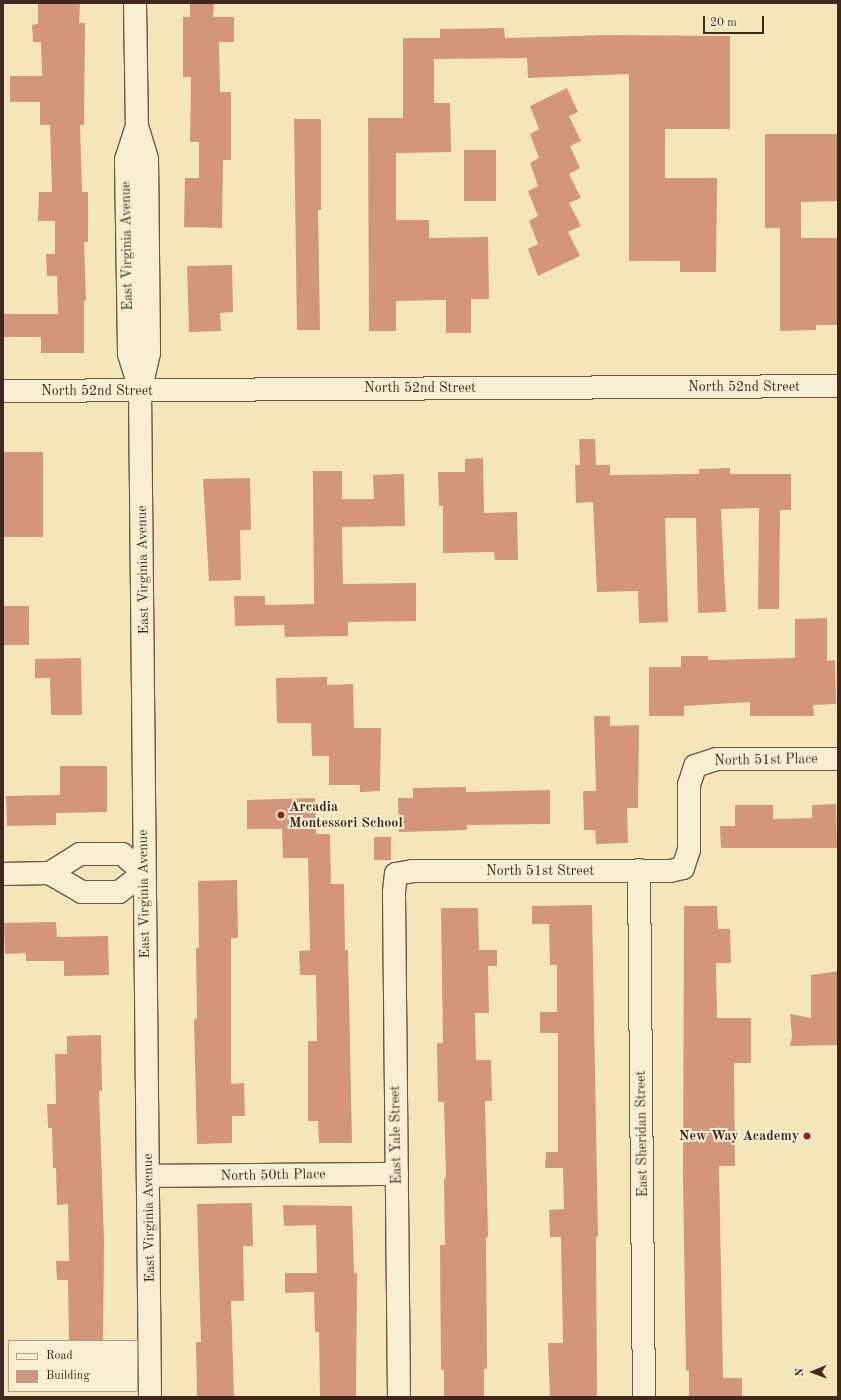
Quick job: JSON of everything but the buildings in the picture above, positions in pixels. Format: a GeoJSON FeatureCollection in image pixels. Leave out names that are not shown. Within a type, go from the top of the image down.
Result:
{"type":"FeatureCollection","features":[{"type":"Feature","properties":{"kind":"street","name":"East Virginia Avenue"},"geometry":{"type":"LineString","coordinates":[[135,3],[137,126],[126,160],[129,354],[140,391],[150,1397]]}},
{"type":"Feature","properties":{"kind":"street","name":"North 52nd Street"},"geometry":{"type":"LineString","coordinates":[[3,391],[838,386]]}},
{"type":"Feature","properties":{"kind":"street","name":"North 51st Place"},"geometry":{"type":"LineString","coordinates":[[683,868],[689,850],[689,785],[695,766],[716,759],[838,759]]}},
{"type":"Feature","properties":{"kind":"street"},"geometry":{"type":"LineString","coordinates":[[3,874],[49,873],[80,854],[122,854],[144,873],[119,892],[82,892],[49,873]]}},
{"type":"Feature","properties":{"kind":"street","name":"North 51st Street"},"geometry":{"type":"LineString","coordinates":[[396,874],[413,871],[639,870],[683,868]]}},
{"type":"Feature","properties":{"kind":"street","name":"East Sheridan Street"},"geometry":{"type":"LineString","coordinates":[[639,870],[644,1397]]}},
{"type":"Feature","properties":{"kind":"street","name":"East Yale Street"},"geometry":{"type":"LineString","coordinates":[[396,874],[394,892],[399,1397]]}},
{"type":"Feature","properties":{"kind":"street","name":"North 50th Place"},"geometry":{"type":"LineString","coordinates":[[148,1176],[397,1174]]}},
{"type":"Feature","properties":{"kind":"place","name":"Arcadia Montessori School"},"geometry":{"type":"Point","coordinates":[281,815]}},
{"type":"Feature","properties":{"kind":"place","name":"New Way Academy"},"geometry":{"type":"Point","coordinates":[807,1136]}}]}
